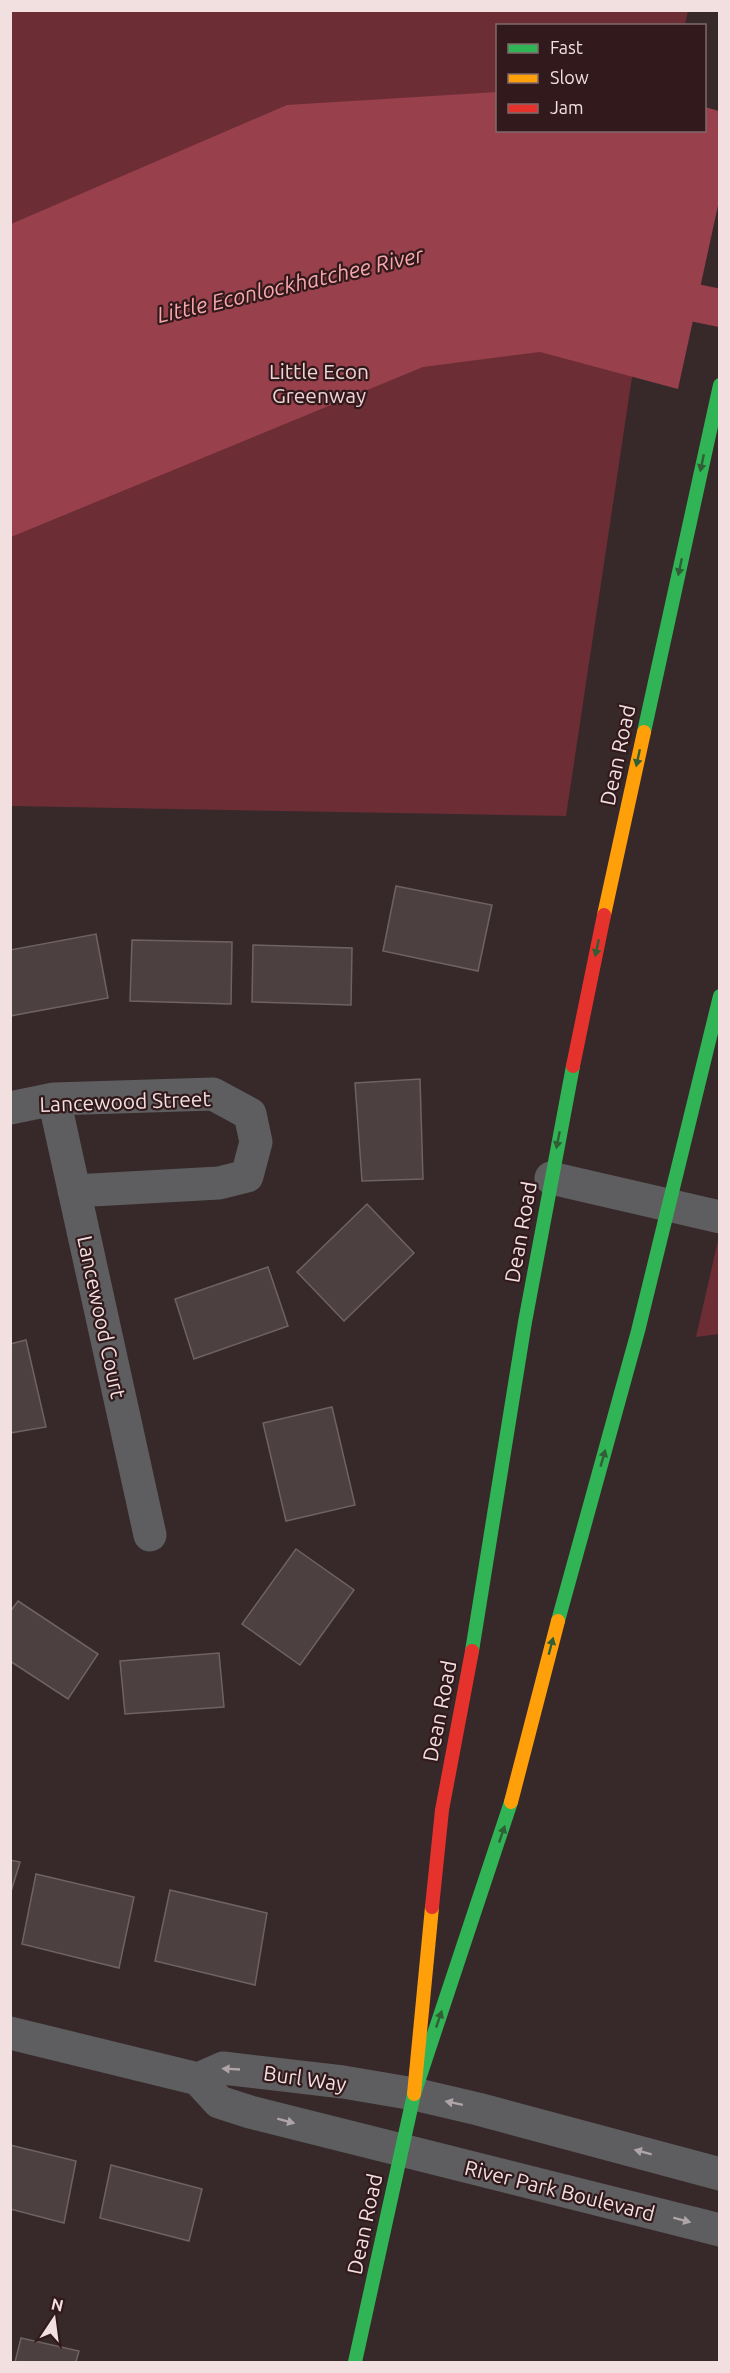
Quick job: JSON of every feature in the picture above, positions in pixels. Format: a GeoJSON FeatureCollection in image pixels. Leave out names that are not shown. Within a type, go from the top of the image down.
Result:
{"type":"FeatureCollection","features":[{"type":"Feature","properties":{"kind":"main road","name":"Dean Road"},"geometry":{"type":"LineString","coordinates":[[414,2094],[442,1810],[470,1661],[551,1178],[588,988],[720,385]]}},
{"type":"Feature","properties":{"kind":"main road","name":"Dean Road"},"geometry":{"type":"LineString","coordinates":[[355,2362],[414,2094],[506,1822],[670,1205],[720,996]]}},
{"type":"Feature","properties":{"kind":"street","name":"Lancewood Street"},"geometry":{"type":"LineString","coordinates":[[10,1108],[54,1099],[213,1094],[250,1114],[256,1142],[247,1176],[219,1183],[74,1191]]}},
{"type":"Feature","properties":{"kind":"street","name":"Lancewood Court"},"geometry":{"type":"LineString","coordinates":[[54,1099],[150,1535]]}},
{"type":"Feature","properties":{"kind":"street"},"geometry":{"type":"LineString","coordinates":[[551,1178],[720,1217]]}},
{"type":"Feature","properties":{"kind":"street"},"geometry":{"type":"LineString","coordinates":[[10,2033],[198,2079]]}},
{"type":"Feature","properties":{"kind":"street","name":"Burl Way"},"geometry":{"type":"LineString","coordinates":[[401,2151],[219,2102],[198,2079],[223,2068],[343,2082],[414,2094]]}},
{"type":"Feature","properties":{"kind":"street"},"geometry":{"type":"LineString","coordinates":[[414,2094],[720,2174]]}},
{"type":"Feature","properties":{"kind":"street","name":"River Park Boulevard"},"geometry":{"type":"LineString","coordinates":[[401,2151],[720,2230]]}},
{"type":"Feature","properties":{"kind":"green space","name":"Little Econ Greenway"},"geometry":{"type":"Polygon","coordinates":[[[11,11],[688,11],[685,24],[496,24],[496,132],[669,132],[566,816],[11,806],[11,11]]]}},
{"type":"Feature","properties":{"kind":"green space"},"geometry":{"type":"Polygon","coordinates":[[[719,1236],[719,1334],[696,1337],[719,1236]]]}},
{"type":"Feature","properties":{"kind":"water"},"geometry":{"type":"Polygon","coordinates":[[[496,92],[496,132],[706,132],[706,107],[719,111],[719,201],[678,389],[540,352],[423,367],[11,537],[11,224],[287,105],[496,92]]]}},
{"type":"Feature","properties":{"kind":"building"},"geometry":{"type":"Polygon","coordinates":[[[396,886],[492,905],[478,971],[383,951],[396,886]]]}},
{"type":"Feature","properties":{"kind":"building"},"geometry":{"type":"Polygon","coordinates":[[[96,934],[108,998],[10,1016],[10,950],[96,934]]]}},
{"type":"Feature","properties":{"kind":"building"},"geometry":{"type":"Polygon","coordinates":[[[132,940],[232,942],[231,1004],[130,1001],[132,940]]]}},
{"type":"Feature","properties":{"kind":"building"},"geometry":{"type":"Polygon","coordinates":[[[253,945],[352,948],[351,1005],[252,1002],[253,945]]]}},
{"type":"Feature","properties":{"kind":"building"},"geometry":{"type":"Polygon","coordinates":[[[420,1079],[423,1179],[362,1181],[355,1083],[420,1079]]]}},
{"type":"Feature","properties":{"kind":"building"},"geometry":{"type":"Polygon","coordinates":[[[367,1204],[414,1253],[344,1321],[297,1272],[367,1204]]]}},
{"type":"Feature","properties":{"kind":"building"},"geometry":{"type":"Polygon","coordinates":[[[268,1267],[288,1326],[194,1359],[175,1299],[268,1267]]]}},
{"type":"Feature","properties":{"kind":"building"},"geometry":{"type":"Polygon","coordinates":[[[26,1340],[46,1427],[10,1433],[10,1344],[26,1340]]]}},
{"type":"Feature","properties":{"kind":"building"},"geometry":{"type":"Polygon","coordinates":[[[332,1407],[355,1505],[286,1521],[263,1423],[332,1407]]]}},
{"type":"Feature","properties":{"kind":"building"},"geometry":{"type":"Polygon","coordinates":[[[296,1549],[354,1590],[300,1665],[242,1624],[296,1549]]]}},
{"type":"Feature","properties":{"kind":"building"},"geometry":{"type":"Polygon","coordinates":[[[18,1601],[98,1654],[68,1699],[10,1661],[10,1612],[18,1601]]]}},
{"type":"Feature","properties":{"kind":"building"},"geometry":{"type":"Polygon","coordinates":[[[219,1653],[224,1707],[125,1714],[120,1661],[219,1653]]]}},
{"type":"Feature","properties":{"kind":"building"},"geometry":{"type":"Polygon","coordinates":[[[10,1860],[20,1862],[10,1895],[10,1860]]]}},
{"type":"Feature","properties":{"kind":"building"},"geometry":{"type":"Polygon","coordinates":[[[36,1874],[134,1897],[119,1968],[22,1944],[36,1874]]]}},
{"type":"Feature","properties":{"kind":"building"},"geometry":{"type":"Polygon","coordinates":[[[170,1890],[267,1913],[255,1985],[155,1961],[170,1890]]]}},
{"type":"Feature","properties":{"kind":"building"},"geometry":{"type":"Polygon","coordinates":[[[10,2145],[76,2161],[64,2223],[10,2209],[10,2145]]]}},
{"type":"Feature","properties":{"kind":"building"},"geometry":{"type":"Polygon","coordinates":[[[111,2165],[202,2189],[189,2241],[100,2218],[111,2165]]]}},
{"type":"Feature","properties":{"kind":"building"},"geometry":{"type":"Polygon","coordinates":[[[21,2338],[79,2351],[76,2362],[15,2362],[21,2338]]]}},
{"type":"Feature","properties":{"kind":"waterway","name":"Little Econlockhatchee River"},"geometry":{"type":"LineString","coordinates":[[648,293],[720,308]]}},
{"type":"Feature","properties":{"kind":"traffic: fast"},"geometry":{"type":"LineString","coordinates":[[644,732],[720,385]]}},
{"type":"Feature","properties":{"kind":"traffic: fast"},"geometry":{"type":"LineString","coordinates":[[558,1621],[638,1331],[720,996]]}},
{"type":"Feature","properties":{"kind":"traffic: fast"},"geometry":{"type":"LineString","coordinates":[[472,1651],[525,1322],[573,1066]]}},
{"type":"Feature","properties":{"kind":"traffic: fast"},"geometry":{"type":"LineString","coordinates":[[355,2362],[414,2094],[511,1802]]}},
{"type":"Feature","properties":{"kind":"traffic: slow"},"geometry":{"type":"LineString","coordinates":[[604,915],[644,732]]}},
{"type":"Feature","properties":{"kind":"traffic: slow"},"geometry":{"type":"LineString","coordinates":[[511,1802],[558,1621]]}},
{"type":"Feature","properties":{"kind":"traffic: slow"},"geometry":{"type":"LineString","coordinates":[[414,2094],[432,1907]]}},
{"type":"Feature","properties":{"kind":"traffic: jam"},"geometry":{"type":"LineString","coordinates":[[573,1066],[604,915]]}},
{"type":"Feature","properties":{"kind":"traffic: jam"},"geometry":{"type":"LineString","coordinates":[[432,1907],[442,1810],[472,1651]]}}]}
